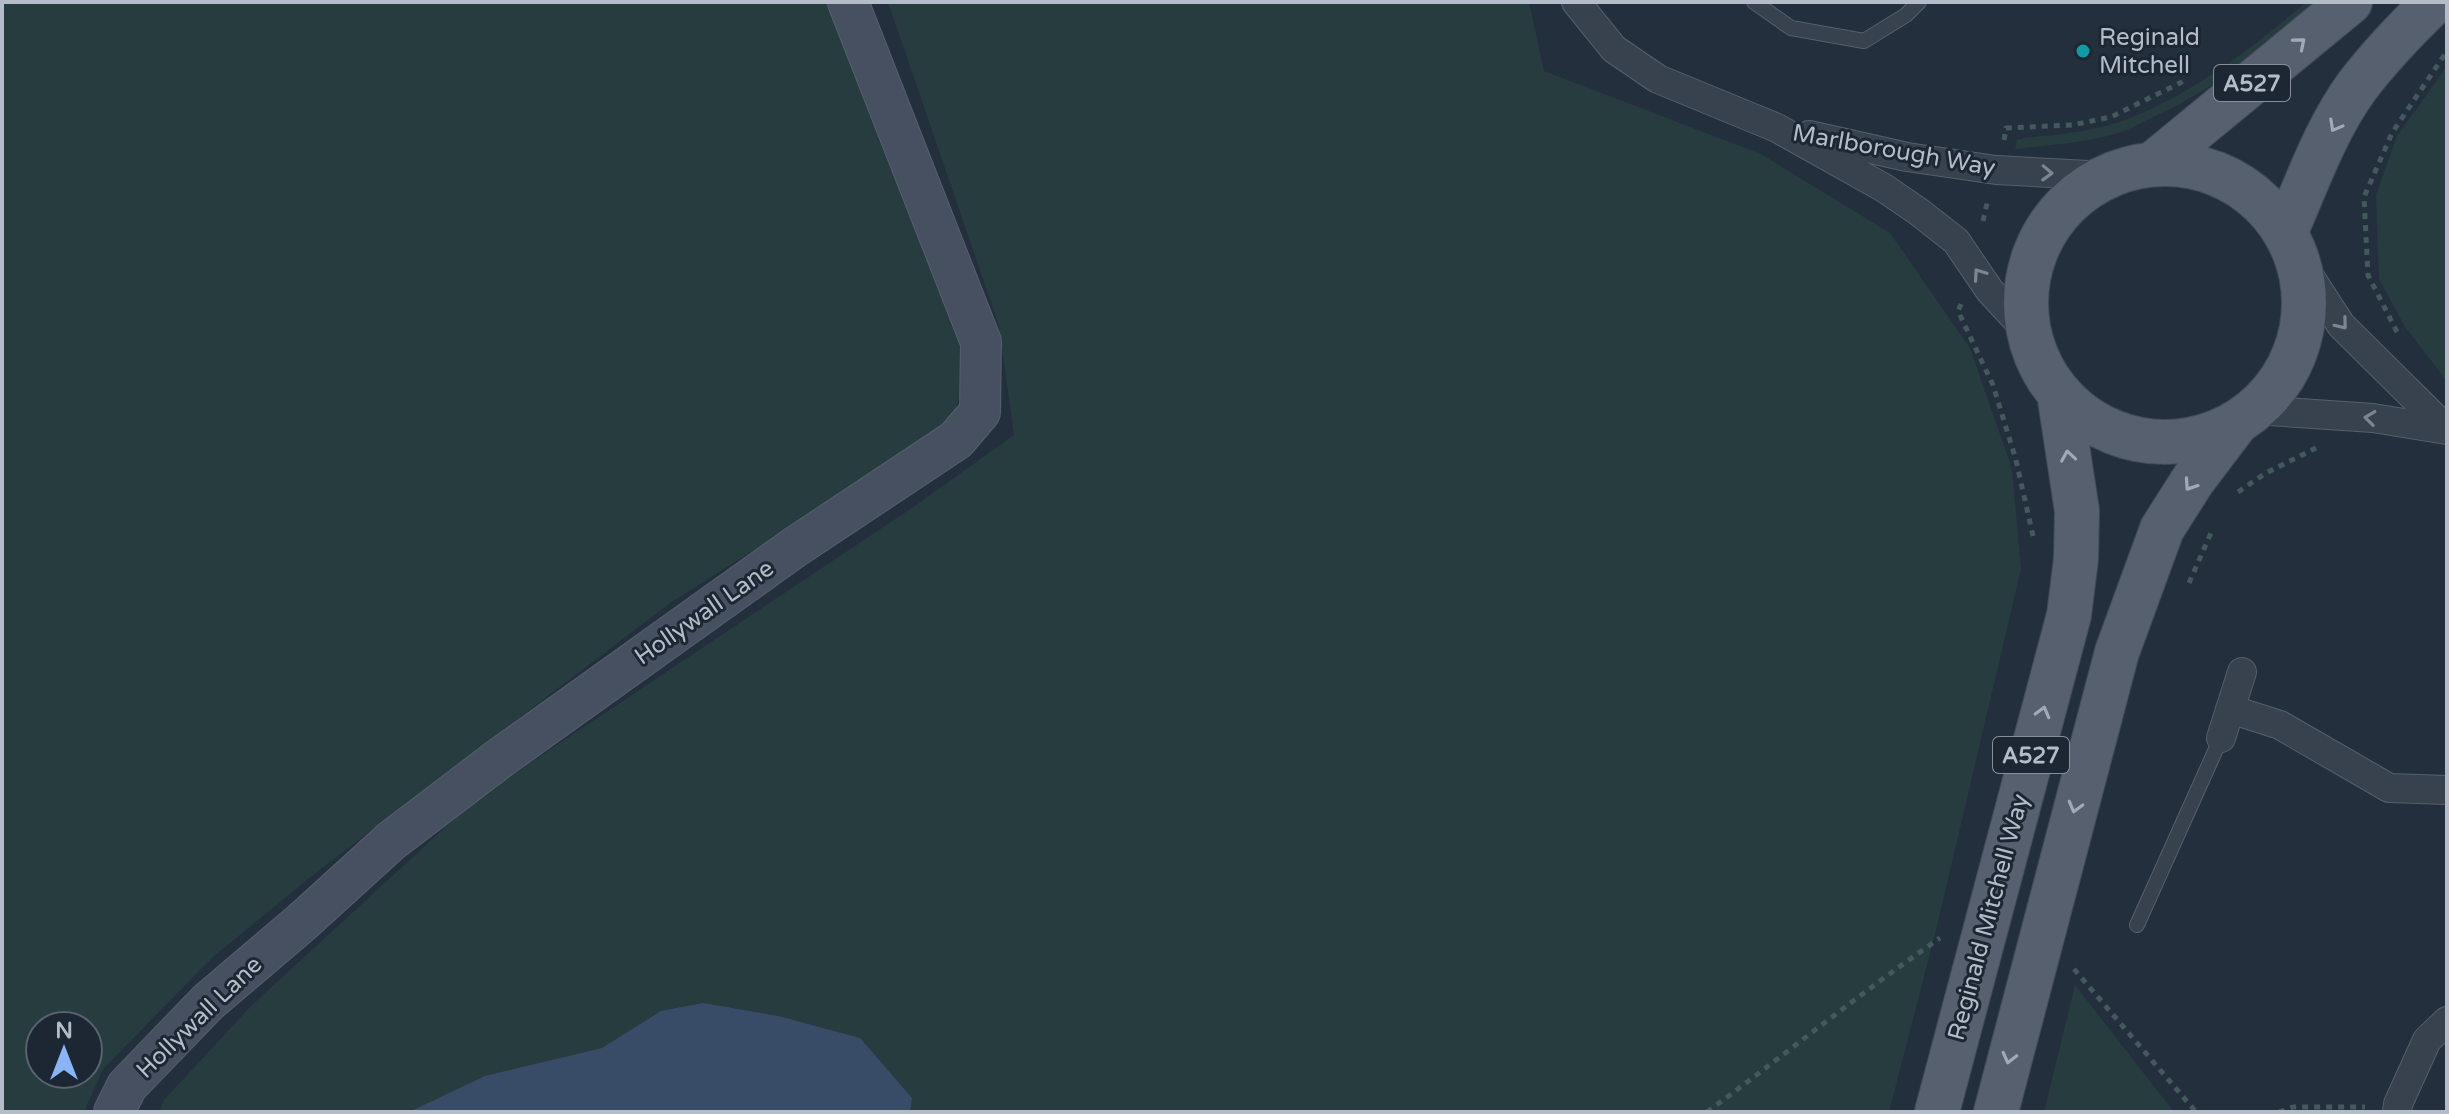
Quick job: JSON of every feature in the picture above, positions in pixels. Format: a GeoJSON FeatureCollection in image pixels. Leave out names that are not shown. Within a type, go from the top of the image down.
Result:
{"type":"FeatureCollection","features":[{"type":"Feature","properties":{"kind":"main road","name":"A527"},"geometry":{"type":"LineString","coordinates":[[2153,164],[2350,2]]}},
{"type":"Feature","properties":{"kind":"main road"},"geometry":{"type":"LineString","coordinates":[[2292,246],[2325,144],[2356,88],[2395,39],[2434,2]]}},
{"type":"Feature","properties":{"kind":"main road"},"geometry":{"type":"LineString","coordinates":[[2153,164],[2186,165],[2230,179],[2250,191],[2267,207],[2292,246],[2305,294],[2302,333],[2289,368],[2278,385],[2246,416],[2196,439],[2153,442],[2102,427],[2059,393],[2042,367],[2029,333],[2027,281],[2043,236],[2063,207],[2107,176],[2153,164]]}},
{"type":"Feature","properties":{"kind":"main road","name":"Reginald Mitchell Way"},"geometry":{"type":"LineString","coordinates":[[1937,1112],[2069,615],[2076,559],[2077,511],[2059,393]]}},
{"type":"Feature","properties":{"kind":"main road","name":"A527"},"geometry":{"type":"LineString","coordinates":[[1996,1112],[2117,652],[2162,529],[2193,480],[2246,416]]}},
{"type":"Feature","properties":{"kind":"street","name":"Hollywall Lane"},"geometry":{"type":"LineString","coordinates":[[114,1112],[127,1086],[208,1002],[391,841],[500,758],[795,547],[956,440],[980,412],[981,342],[848,2]]}},
{"type":"Feature","properties":{"kind":"street","name":"Marlborough Way"},"geometry":{"type":"LineString","coordinates":[[1576,2],[1614,49],[1658,79],[1777,128],[1884,188],[1956,241],[1990,291],[2029,333]]}},
{"type":"Feature","properties":{"kind":"street","name":"Marlborough Way"},"geometry":{"type":"LineString","coordinates":[[1777,128],[1907,157],[2017,172],[2107,176]]}},
{"type":"Feature","properties":{"kind":"street"},"geometry":{"type":"LineString","coordinates":[[2292,246],[2341,325],[2447,430]]}},
{"type":"Feature","properties":{"kind":"street"},"geometry":{"type":"LineString","coordinates":[[2246,416],[2373,418],[2447,430]]}},
{"type":"Feature","properties":{"kind":"street"},"geometry":{"type":"LineString","coordinates":[[2221,738],[2242,672]]}},
{"type":"Feature","properties":{"kind":"street"},"geometry":{"type":"LineString","coordinates":[[2230,709],[2280,725],[2389,788],[2447,790]]}},
{"type":"Feature","properties":{"kind":"street"},"geometry":{"type":"LineString","coordinates":[[2397,1110],[2440,1038]]}},
{"type":"Feature","properties":{"kind":"lane"},"geometry":{"type":"LineString","coordinates":[[1754,2],[1791,28],[1864,41],[1906,15],[1919,2]]}},
{"type":"Feature","properties":{"kind":"lane"},"geometry":{"type":"LineString","coordinates":[[2137,925],[2221,738]]}},
{"type":"Feature","properties":{"kind":"path"},"geometry":{"type":"LineString","coordinates":[[2400,338],[2368,275],[2364,197],[2392,133],[2447,51]]}},
{"type":"Feature","properties":{"kind":"path"},"geometry":{"type":"LineString","coordinates":[[2004,143],[2006,128],[2072,125],[2111,117],[2199,72]]}},
{"type":"Feature","properties":{"kind":"path"},"geometry":{"type":"LineString","coordinates":[[1958,311],[1993,385],[2016,460],[2034,542]]}},
{"type":"Feature","properties":{"kind":"path"},"geometry":{"type":"LineString","coordinates":[[2233,499],[2266,473],[2321,446]]}},
{"type":"Feature","properties":{"kind":"path"},"geometry":{"type":"LineString","coordinates":[[2186,590],[2217,519]]}},
{"type":"Feature","properties":{"kind":"path"},"geometry":{"type":"LineString","coordinates":[[1707,1112],[1814,1033],[1865,989],[1948,932],[1944,947]]}},
{"type":"Feature","properties":{"kind":"path"},"geometry":{"type":"LineString","coordinates":[[2068,981],[2072,966],[2196,1112]]}},
{"type":"Feature","properties":{"kind":"path"},"geometry":{"type":"LineString","coordinates":[[2279,1112],[2293,1107],[2397,1110]]}},
{"type":"Feature","properties":{"kind":"green space"},"geometry":{"type":"Polygon","coordinates":[[[2,2],[835,2],[960,324],[968,370],[950,426],[670,603],[313,875],[213,957],[104,1068],[104,1010],[24,1010],[24,1090],[94,1090],[84,1112],[2,1112],[2,2]]]}},
{"type":"Feature","properties":{"kind":"green space"},"geometry":{"type":"Polygon","coordinates":[[[888,2],[1529,2],[1544,71],[1761,154],[1890,233],[1970,348],[2012,469],[2021,569],[1937,926],[1889,1112],[159,1112],[164,1100],[252,1005],[476,799],[912,508],[1014,435],[999,326],[888,2]]]}},
{"type":"Feature","properties":{"kind":"green space"},"geometry":{"type":"Polygon","coordinates":[[[2306,2],[2323,2],[2241,66],[2175,106],[2126,130],[2105,136],[2015,149],[2017,140],[2098,128],[2160,105],[2213,74],[2306,2]]]}},
{"type":"Feature","properties":{"kind":"green space"},"geometry":{"type":"Polygon","coordinates":[[[2447,66],[2447,381],[2405,327],[2379,279],[2376,195],[2397,136],[2447,66]]]}},
{"type":"Feature","properties":{"kind":"green space"},"geometry":{"type":"Polygon","coordinates":[[[2075,985],[2174,1112],[2044,1112],[2075,985]]]}},
{"type":"Feature","properties":{"kind":"water"},"geometry":{"type":"Polygon","coordinates":[[[703,1003],[778,1016],[860,1038],[912,1098],[910,1112],[409,1112],[485,1076],[602,1048],[661,1011],[703,1003]]]}},
{"type":"Feature","properties":{"kind":"place","name":"Reginald Mitchell"},"geometry":{"type":"Point","coordinates":[2083,51]}}]}
